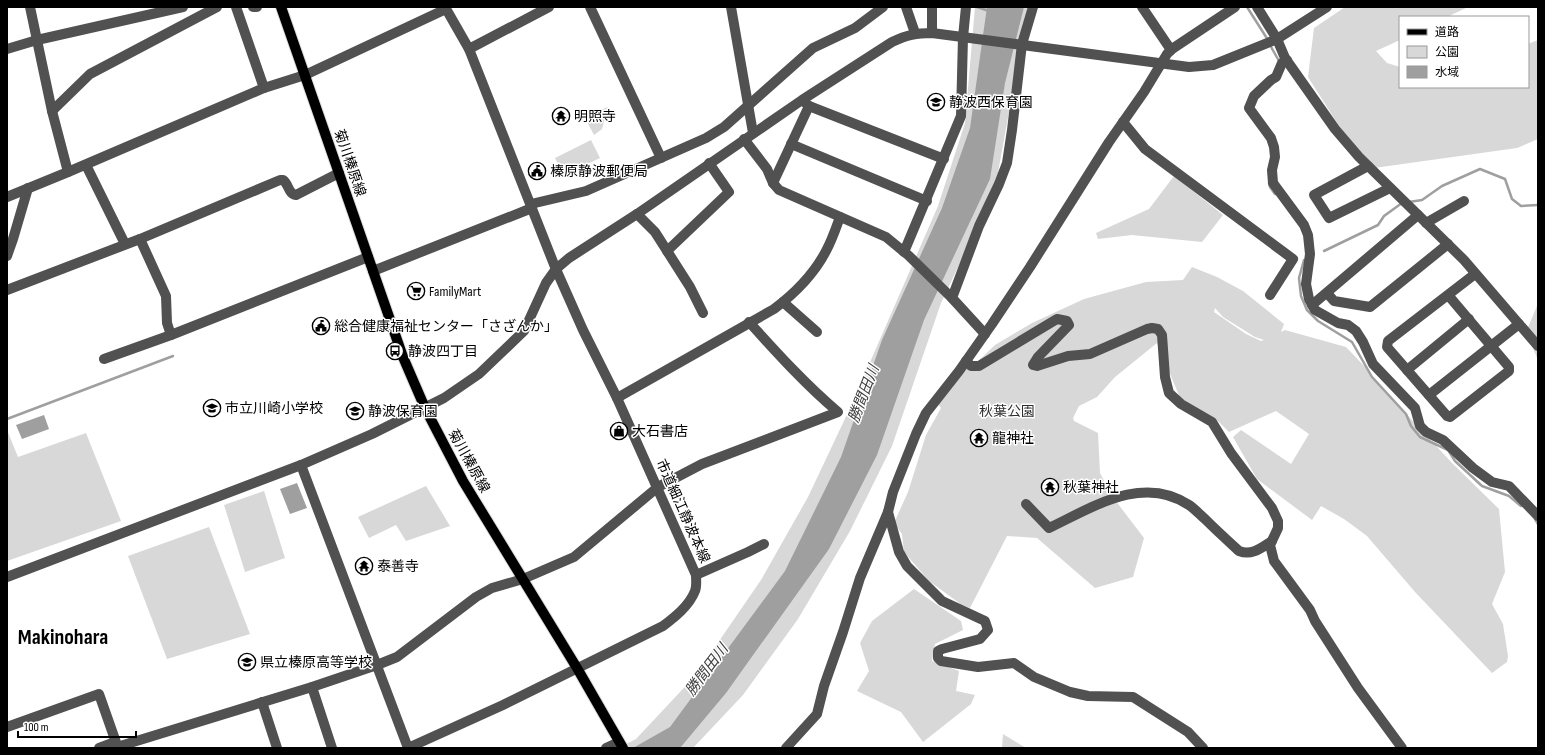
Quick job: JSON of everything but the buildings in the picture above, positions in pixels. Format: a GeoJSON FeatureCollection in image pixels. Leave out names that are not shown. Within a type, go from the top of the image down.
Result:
{"type":"FeatureCollection","features":[{"type":"Feature","properties":{"kind":"main road","name":"菊川榛原線"},"geometry":{"type":"LineString","coordinates":[[281,7],[403,357],[425,408],[463,481],[577,668],[621,745]]}},
{"type":"Feature","properties":{"kind":"street"},"geometry":{"type":"LineString","coordinates":[[30,7],[52,111],[68,172]]}},
{"type":"Feature","properties":{"kind":"street"},"geometry":{"type":"LineString","coordinates":[[7,49],[37,40],[183,7]]}},
{"type":"Feature","properties":{"kind":"street"},"geometry":{"type":"LineString","coordinates":[[52,111],[90,74],[217,7]]}},
{"type":"Feature","properties":{"kind":"street"},"geometry":{"type":"LineString","coordinates":[[236,7],[264,88]]}},
{"type":"Feature","properties":{"kind":"street"},"geometry":{"type":"LineString","coordinates":[[469,49],[549,7]]}},
{"type":"Feature","properties":{"kind":"street"},"geometry":{"type":"LineString","coordinates":[[590,7],[661,158]]}},
{"type":"Feature","properties":{"kind":"street"},"geometry":{"type":"LineString","coordinates":[[731,7],[754,133]]}},
{"type":"Feature","properties":{"kind":"street"},"geometry":{"type":"LineString","coordinates":[[373,271],[531,206],[586,191],[706,138],[724,127],[813,48],[855,28],[883,7]]}},
{"type":"Feature","properties":{"kind":"street"},"geometry":{"type":"LineString","coordinates":[[906,7],[915,33]]}},
{"type":"Feature","properties":{"kind":"street"},"geometry":{"type":"LineString","coordinates":[[932,7],[932,33]]}},
{"type":"Feature","properties":{"kind":"street"},"geometry":{"type":"LineString","coordinates":[[952,298],[979,226],[999,184],[1007,163],[1022,44],[1033,7]]}},
{"type":"Feature","properties":{"kind":"street"},"geometry":{"type":"LineString","coordinates":[[1142,7],[1171,50]]}},
{"type":"Feature","properties":{"kind":"street"},"geometry":{"type":"LineString","coordinates":[[788,747],[817,714],[824,686],[860,578],[888,512],[916,434],[926,413],[959,371],[985,334],[1030,267],[1109,142],[1171,50],[1235,7]]}},
{"type":"Feature","properties":{"kind":"street"},"geometry":{"type":"LineString","coordinates":[[1257,7],[1287,60],[1335,129],[1368,166],[1448,244],[1538,346]]}},
{"type":"Feature","properties":{"kind":"street"},"geometry":{"type":"LineString","coordinates":[[7,577],[301,466],[444,398],[479,374],[524,331],[546,283],[556,269],[569,258],[637,214],[744,139],[805,103],[892,42],[915,33],[932,33],[1189,67],[1213,65],[1275,40],[1327,7]]}},
{"type":"Feature","properties":{"kind":"street"},"geometry":{"type":"LineString","coordinates":[[7,197],[86,165],[264,88],[304,75],[446,8]]}},
{"type":"Feature","properties":{"kind":"street","name":"市道細江静波本線"},"geometry":{"type":"LineString","coordinates":[[408,748],[663,626],[683,609],[695,591],[696,575],[617,398],[583,330],[556,269],[469,49],[446,8]]}},
{"type":"Feature","properties":{"kind":"street"},"geometry":{"type":"LineString","coordinates":[[906,254],[961,116],[963,37],[966,8]]}},
{"type":"Feature","properties":{"kind":"street"},"geometry":{"type":"LineString","coordinates":[[1287,60],[1282,62],[1276,77],[1254,96],[1249,108],[1271,138],[1274,147],[1275,157],[1272,170],[1273,183],[1304,225],[1308,235],[1310,254],[1306,284],[1309,299],[1312,305],[1315,310],[1327,318],[1338,323],[1348,325],[1356,331],[1373,364],[1415,408],[1420,426],[1426,432],[1443,440],[1473,468],[1492,482],[1509,486],[1538,516]]}},
{"type":"Feature","properties":{"kind":"street"},"geometry":{"type":"LineString","coordinates":[[773,183],[791,144],[805,103]]}},
{"type":"Feature","properties":{"kind":"street"},"geometry":{"type":"LineString","coordinates":[[805,103],[944,159]]}},
{"type":"Feature","properties":{"kind":"street"},"geometry":{"type":"LineString","coordinates":[[1123,122],[1145,149],[1293,258],[1270,295]]}},
{"type":"Feature","properties":{"kind":"street"},"geometry":{"type":"LineString","coordinates":[[744,139],[767,169],[773,183],[779,190],[886,237],[952,298],[985,334]]}},
{"type":"Feature","properties":{"kind":"street"},"geometry":{"type":"LineString","coordinates":[[791,144],[927,201]]}},
{"type":"Feature","properties":{"kind":"street"},"geometry":{"type":"LineString","coordinates":[[667,251],[729,192],[709,163]]}},
{"type":"Feature","properties":{"kind":"street"},"geometry":{"type":"LineString","coordinates":[[86,165],[126,244]]}},
{"type":"Feature","properties":{"kind":"street"},"geometry":{"type":"LineString","coordinates":[[1368,166],[1314,195],[1329,218],[1390,188]]}},
{"type":"Feature","properties":{"kind":"street"},"geometry":{"type":"LineString","coordinates":[[7,290],[140,239],[280,180],[286,182],[290,192],[296,195],[339,173]]}},
{"type":"Feature","properties":{"kind":"street"},"geometry":{"type":"LineString","coordinates":[[7,256],[28,188]]}},
{"type":"Feature","properties":{"kind":"street"},"geometry":{"type":"LineString","coordinates":[[1426,223],[1464,201]]}},
{"type":"Feature","properties":{"kind":"street"},"geometry":{"type":"LineString","coordinates":[[637,214],[655,232],[690,287],[703,313]]}},
{"type":"Feature","properties":{"kind":"street"},"geometry":{"type":"LineString","coordinates":[[1312,305],[1418,215]]}},
{"type":"Feature","properties":{"kind":"street"},"geometry":{"type":"LineString","coordinates":[[617,398],[774,309],[783,302],[814,269],[826,251],[840,217]]}},
{"type":"Feature","properties":{"kind":"street"},"geometry":{"type":"LineString","coordinates":[[140,239],[166,296],[167,323],[171,335]]}},
{"type":"Feature","properties":{"kind":"street"},"geometry":{"type":"LineString","coordinates":[[1327,293],[1334,301],[1370,307],[1448,244]]}},
{"type":"Feature","properties":{"kind":"street"},"geometry":{"type":"LineString","coordinates":[[104,360],[171,335],[368,256]]}},
{"type":"Feature","properties":{"kind":"street"},"geometry":{"type":"LineString","coordinates":[[1448,295],[1509,367],[1509,371],[1450,417],[1447,416],[1387,347],[1388,340],[1448,295],[1476,274]]}},
{"type":"Feature","properties":{"kind":"street"},"geometry":{"type":"LineString","coordinates":[[783,302],[817,332]]}},
{"type":"Feature","properties":{"kind":"street"},"geometry":{"type":"LineString","coordinates":[[966,361],[971,366],[979,366],[1057,319],[1067,321],[1069,326],[1038,357],[1033,365],[1037,366],[1068,356],[1090,354],[1147,329],[1158,329],[1162,335],[1164,376],[1169,393],[1181,404],[1212,422],[1231,453],[1266,499],[1278,521],[1278,528],[1270,545],[1274,561],[1310,610],[1315,621],[1358,688],[1402,748]]}},
{"type":"Feature","properties":{"kind":"street"},"geometry":{"type":"LineString","coordinates":[[1407,370],[1468,319]]}},
{"type":"Feature","properties":{"kind":"street"},"geometry":{"type":"LineString","coordinates":[[99,748],[117,746],[262,702],[377,665],[397,657],[476,597],[492,588],[523,579],[574,556],[658,488],[702,464],[838,412],[779,355],[749,322]]}},
{"type":"Feature","properties":{"kind":"street"},"geometry":{"type":"LineString","coordinates":[[1429,395],[1519,324]]}},
{"type":"Feature","properties":{"kind":"street"},"geometry":{"type":"LineString","coordinates":[[301,466],[408,748]]}},
{"type":"Feature","properties":{"kind":"street"},"geometry":{"type":"LineString","coordinates":[[1026,504],[1049,528],[1123,495],[1141,491],[1158,492],[1171,496],[1189,505],[1238,551],[1246,554],[1254,552],[1272,541]]}},
{"type":"Feature","properties":{"kind":"street"},"geometry":{"type":"LineString","coordinates":[[888,512],[899,552],[907,566],[942,601],[985,621],[988,630],[980,638],[938,651],[938,658],[941,662],[978,667],[1014,664],[1034,677],[1070,692],[1088,696],[1133,696],[1188,732],[1202,748]]}},
{"type":"Feature","properties":{"kind":"street"},"geometry":{"type":"LineString","coordinates":[[696,575],[764,544]]}},
{"type":"Feature","properties":{"kind":"street"},"geometry":{"type":"LineString","coordinates":[[312,686],[332,748]]}},
{"type":"Feature","properties":{"kind":"street"},"geometry":{"type":"LineString","coordinates":[[7,727],[99,694],[117,746]]}},
{"type":"Feature","properties":{"kind":"street"},"geometry":{"type":"LineString","coordinates":[[262,702],[277,748]]}},
{"type":"Feature","properties":{"kind":"street"},"geometry":{"type":"LineString","coordinates":[[606,748],[621,745]]}},
{"type":"Feature","properties":{"kind":"green space"},"geometry":{"type":"Polygon","coordinates":[[[975,7],[1028,7],[995,189],[941,303],[892,446],[850,531],[798,619],[743,695],[693,748],[618,748],[636,739],[695,676],[761,580],[808,497],[851,406],[938,206],[965,123],[975,7]]]}},
{"type":"Feature","properties":{"kind":"green space"},"geometry":{"type":"Polygon","coordinates":[[[1345,7],[1468,7],[1449,16],[1399,16],[1399,40],[1376,51],[1387,63],[1399,67],[1399,88],[1529,88],[1529,44],[1538,40],[1538,139],[1517,148],[1374,168],[1339,126],[1308,77],[1314,28],[1345,7]]]}},
{"type":"Feature","properties":{"kind":"green space"},"geometry":{"type":"Polygon","coordinates":[[[608,107],[602,129],[594,135],[584,116],[608,107]]]}},
{"type":"Feature","properties":{"kind":"green space"},"geometry":{"type":"Polygon","coordinates":[[[591,140],[600,158],[564,175],[555,158],[591,140]]]}},
{"type":"Feature","properties":{"kind":"green space"},"geometry":{"type":"Polygon","coordinates":[[[1174,176],[1223,215],[1202,242],[1132,235],[1098,239],[1096,233],[1149,209],[1174,176]]]}},
{"type":"Feature","properties":{"kind":"green space","name":"秋葉公園"},"geometry":{"type":"Polygon","coordinates":[[[1192,267],[1217,277],[1243,291],[1284,324],[1281,332],[1285,330],[1346,347],[1452,463],[1499,509],[1505,572],[1492,604],[1503,624],[1508,656],[1507,662],[1492,673],[1415,592],[1367,536],[1344,519],[1321,506],[1312,520],[1257,479],[1233,437],[1241,430],[1291,464],[1309,434],[1276,411],[1229,432],[1219,422],[1181,400],[1157,343],[1115,377],[1097,397],[1079,406],[1073,418],[1074,421],[1098,433],[1100,473],[1112,496],[1144,538],[1133,577],[1095,588],[1037,538],[1007,536],[970,608],[962,605],[929,581],[904,552],[902,534],[894,523],[908,492],[926,435],[941,408],[935,401],[959,371],[973,366],[995,345],[1032,323],[1084,299],[1146,282],[1183,280],[1192,267]],[[1215,308],[1214,312],[1246,334],[1261,341],[1264,340],[1255,337],[1223,317],[1215,308]]]}},
{"type":"Feature","properties":{"kind":"green space"},"geometry":{"type":"Polygon","coordinates":[[[1538,306],[1538,360],[1526,332],[1538,306]]]}},
{"type":"Feature","properties":{"kind":"green space"},"geometry":{"type":"Polygon","coordinates":[[[7,430],[18,457],[86,433],[121,521],[7,561],[7,430]]]}},
{"type":"Feature","properties":{"kind":"green space"},"geometry":{"type":"Polygon","coordinates":[[[426,486],[450,526],[406,541],[396,525],[369,538],[358,517],[426,486]]]}},
{"type":"Feature","properties":{"kind":"green space"},"geometry":{"type":"Polygon","coordinates":[[[264,491],[285,558],[245,572],[224,505],[264,491]]]}},
{"type":"Feature","properties":{"kind":"green space"},"geometry":{"type":"Polygon","coordinates":[[[209,527],[250,634],[167,659],[128,556],[209,527]]]}},
{"type":"Feature","properties":{"kind":"green space"},"geometry":{"type":"Polygon","coordinates":[[[914,589],[961,621],[963,630],[935,644],[932,661],[959,671],[956,691],[975,695],[971,704],[923,742],[901,712],[857,691],[869,671],[860,643],[872,621],[914,589]]]}},
{"type":"Feature","properties":{"kind":"green space"},"geometry":{"type":"Polygon","coordinates":[[[1003,734],[1026,748],[1002,748],[1003,734]]]}},
{"type":"Feature","properties":{"kind":"water","name":"勝間田川"},"geometry":{"type":"Polygon","coordinates":[[[987,7],[1024,7],[1005,83],[990,179],[924,320],[877,455],[829,549],[726,693],[680,748],[633,748],[670,727],[785,571],[841,457],[882,340],[942,208],[970,128],[987,7]]]}},
{"type":"Feature","properties":{"kind":"water"},"geometry":{"type":"Polygon","coordinates":[[[44,415],[49,429],[22,439],[16,425],[44,415]]]}},
{"type":"Feature","properties":{"kind":"water"},"geometry":{"type":"Polygon","coordinates":[[[297,483],[307,508],[290,514],[280,489],[297,483]]]}},
{"type":"Feature","properties":{"kind":"waterway"},"geometry":{"type":"LineString","coordinates":[[977,7],[989,11]]}},
{"type":"Feature","properties":{"kind":"waterway"},"geometry":{"type":"LineString","coordinates":[[1247,7],[1268,40]]}},
{"type":"Feature","properties":{"kind":"waterway"},"geometry":{"type":"LineString","coordinates":[[1270,45],[1279,61]]}},
{"type":"Feature","properties":{"kind":"waterway"},"geometry":{"type":"LineString","coordinates":[[1409,202],[1422,200],[1442,186],[1480,169],[1505,179],[1512,199],[1521,206],[1538,205]]}},
{"type":"Feature","properties":{"kind":"waterway"},"geometry":{"type":"LineString","coordinates":[[1269,183],[1275,194]]}},
{"type":"Feature","properties":{"kind":"waterway"},"geometry":{"type":"LineString","coordinates":[[1324,251],[1378,225],[1384,216],[1402,203]]}},
{"type":"Feature","properties":{"kind":"waterway"},"geometry":{"type":"LineString","coordinates":[[1304,260],[1299,278],[1301,296],[1307,310],[1318,321],[1352,342],[1372,377],[1406,414],[1411,426],[1420,437],[1448,450],[1455,461],[1482,486],[1509,496],[1521,506]]}},
{"type":"Feature","properties":{"kind":"waterway"},"geometry":{"type":"LineString","coordinates":[[7,419],[173,356]]}},
{"type":"Feature","properties":{"kind":"waterway"},"geometry":{"type":"LineString","coordinates":[[1535,519],[1538,524]]}},
{"type":"Feature","properties":{"kind":"place","name":"静波西保育園"},"geometry":{"type":"Point","coordinates":[936,102]}},
{"type":"Feature","properties":{"kind":"place","name":"明照寺"},"geometry":{"type":"Point","coordinates":[561,116]}},
{"type":"Feature","properties":{"kind":"place","name":"榛原静波郵便局"},"geometry":{"type":"Point","coordinates":[537,171]}},
{"type":"Feature","properties":{"kind":"place","name":"FamilyMart"},"geometry":{"type":"Point","coordinates":[416,291]}},
{"type":"Feature","properties":{"kind":"place","name":"総合健康福祉センター「さざんか」"},"geometry":{"type":"Point","coordinates":[321,326]}},
{"type":"Feature","properties":{"kind":"place","name":"静波四丁目"},"geometry":{"type":"Point","coordinates":[395,351]}},
{"type":"Feature","properties":{"kind":"place","name":"市立川崎小学校"},"geometry":{"type":"Point","coordinates":[212,408]}},
{"type":"Feature","properties":{"kind":"place","name":"静波保育園"},"geometry":{"type":"Point","coordinates":[355,411]}},
{"type":"Feature","properties":{"kind":"place","name":"大石書店"},"geometry":{"type":"Point","coordinates":[619,431]}},
{"type":"Feature","properties":{"kind":"place","name":"龍神社"},"geometry":{"type":"Point","coordinates":[979,438]}},
{"type":"Feature","properties":{"kind":"place","name":"秋葉神社"},"geometry":{"type":"Point","coordinates":[1050,487]}},
{"type":"Feature","properties":{"kind":"place","name":"泰善寺"},"geometry":{"type":"Point","coordinates":[364,566]}},
{"type":"Feature","properties":{"kind":"place","name":"県立榛原高等学校"},"geometry":{"type":"Point","coordinates":[247,662]}},
{"type":"Feature","properties":{"kind":"district","name":"Makinohara"},"geometry":{"type":"Point","coordinates":[63,637]}}]}
